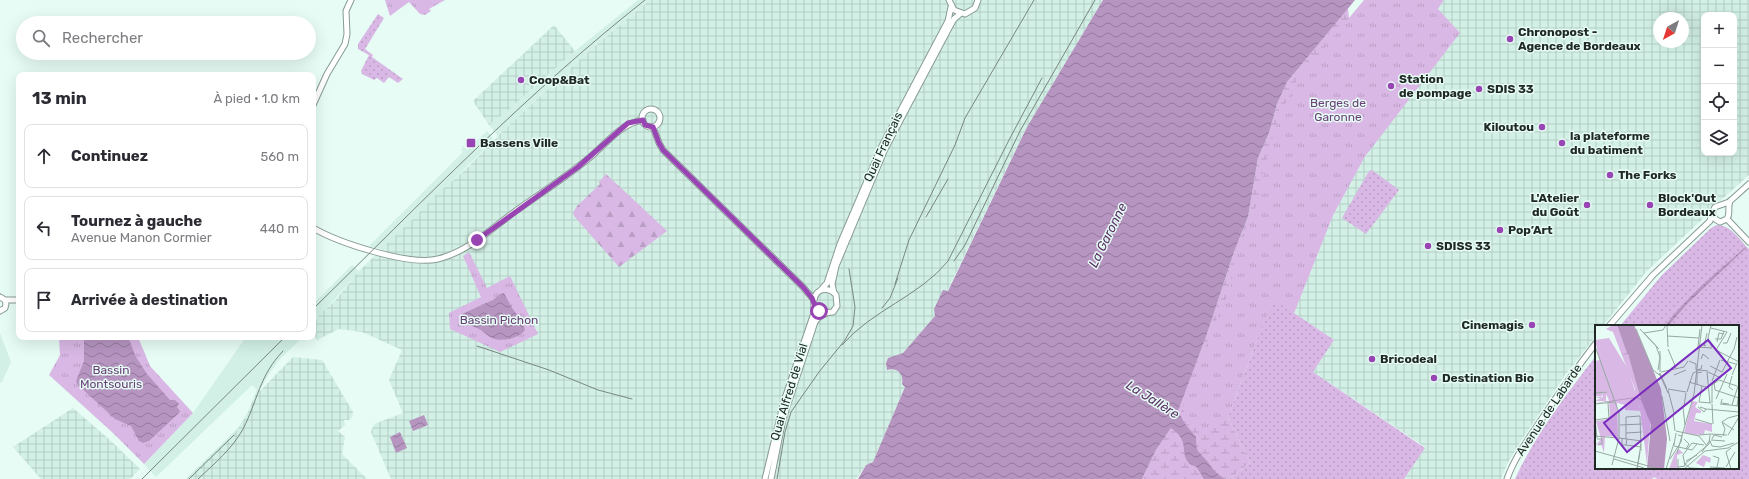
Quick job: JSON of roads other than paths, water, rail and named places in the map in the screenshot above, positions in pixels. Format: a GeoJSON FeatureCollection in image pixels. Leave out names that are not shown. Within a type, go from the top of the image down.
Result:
{"type":"FeatureCollection","features":[{"type":"Feature","properties":{"kind":"main road"},"geometry":{"type":"LineString","coordinates":[[316,99],[327,74],[345,44],[347,34],[346,11],[351,0]]}},
{"type":"Feature","properties":{"kind":"main road"},"geometry":{"type":"LineString","coordinates":[[949,0],[951,7],[961,13]]}},
{"type":"Feature","properties":{"kind":"main road","name":"Quai Français"},"geometry":{"type":"LineString","coordinates":[[834,293],[832,284],[836,266],[885,149],[954,19],[961,13],[972,11],[978,0]]}},
{"type":"Feature","properties":{"kind":"main road","name":"Quai Français"},"geometry":{"type":"LineString","coordinates":[[819,291],[827,283],[840,244],[882,146],[948,21],[951,7]]}},
{"type":"Feature","properties":{"kind":"main road"},"geometry":{"type":"LineString","coordinates":[[650,110],[655,110],[659,114],[660,119],[658,124],[653,127],[645,125],[643,120],[645,112],[650,110]]}},
{"type":"Feature","properties":{"kind":"main road"},"geometry":{"type":"LineString","coordinates":[[316,230],[333,238],[394,256],[415,260],[440,259],[457,252],[477,240],[578,167],[628,123],[643,120]]}},
{"type":"Feature","properties":{"kind":"main road"},"geometry":{"type":"LineString","coordinates":[[653,127],[659,143],[668,155],[803,287],[819,311],[826,314],[833,312],[837,306],[838,299],[834,293],[828,290],[819,291],[803,287]]}},
{"type":"Feature","properties":{"kind":"main road"},"geometry":{"type":"LineString","coordinates":[[1610,325],[1653,275],[1710,221],[1715,207],[1730,201],[1749,184]]}},
{"type":"Feature","properties":{"kind":"main road"},"geometry":{"type":"LineString","coordinates":[[1710,221],[1717,220],[1722,222],[1727,220],[1730,214],[1730,201]]}},
{"type":"Feature","properties":{"kind":"main road"},"geometry":{"type":"LineString","coordinates":[[1722,205],[1729,210]]}},
{"type":"Feature","properties":{"kind":"main road"},"geometry":{"type":"LineString","coordinates":[[1712,213],[1717,220]]}},
{"type":"Feature","properties":{"kind":"main road"},"geometry":{"type":"LineString","coordinates":[[1727,220],[1749,242]]}},
{"type":"Feature","properties":{"kind":"main road"},"geometry":{"type":"LineString","coordinates":[[814,303],[819,291]]}},
{"type":"Feature","properties":{"kind":"main road"},"geometry":{"type":"LineString","coordinates":[[0,311],[4,301],[16,301]]}},
{"type":"Feature","properties":{"kind":"main road","name":"Quai Alfred de Vial"},"geometry":{"type":"LineString","coordinates":[[765,479],[782,407],[814,303]]}},
{"type":"Feature","properties":{"kind":"main road","name":"Quai Alfred de Vial"},"geometry":{"type":"LineString","coordinates":[[771,479],[780,431],[798,370],[815,322],[820,316],[826,314]]}},
{"type":"Feature","properties":{"kind":"main road","name":"Avenue de Labarde"},"geometry":{"type":"LineString","coordinates":[[1507,479],[1526,443],[1569,378],[1595,343]]}},
{"type":"Feature","properties":{"kind":"water"},"geometry":{"type":"Polygon","coordinates":[[[1103,0],[1355,0],[1287,82],[1277,104],[1269,133],[1258,158],[1248,217],[1235,249],[1207,334],[1178,411],[1185,424],[1196,437],[1196,446],[1198,451],[1214,471],[1225,479],[1204,479],[1199,470],[1186,459],[1183,442],[1177,433],[1171,428],[1156,450],[1142,479],[858,479],[866,465],[873,462],[905,387],[902,384],[901,374],[897,370],[887,370],[886,363],[888,358],[903,353],[935,316],[934,309],[943,290],[948,291],[1027,127],[1103,0]]]}},
{"type":"Feature","properties":{"kind":"water"},"geometry":{"type":"Polygon","coordinates":[[[1745,247],[1746,248],[1688,303],[1669,325],[1666,325],[1693,294],[1745,247]]]}},
{"type":"Feature","properties":{"kind":"water","name":"Bassin Pichon"},"geometry":{"type":"Polygon","coordinates":[[[504,293],[512,308],[522,321],[525,330],[518,336],[504,340],[494,339],[479,329],[460,320],[460,315],[493,300],[500,294],[504,293]]]}},
{"type":"Feature","properties":{"kind":"water","name":"Bassin Montsouris"},"geometry":{"type":"Polygon","coordinates":[[[84,340],[129,340],[136,357],[147,374],[170,400],[175,400],[179,404],[177,407],[180,411],[179,413],[149,441],[143,443],[139,441],[131,426],[115,419],[78,385],[76,381],[84,361],[84,340]]]}},
{"type":"Feature","properties":{"kind":"water"},"geometry":{"type":"Polygon","coordinates":[[[424,415],[428,425],[413,431],[409,421],[424,415]]]}},
{"type":"Feature","properties":{"kind":"water"},"geometry":{"type":"Polygon","coordinates":[[[400,432],[407,448],[396,453],[390,437],[400,432]]]}},
{"type":"Feature","properties":{"kind":"railway"},"geometry":{"type":"LineString","coordinates":[[316,306],[434,189],[516,111],[558,73],[645,0]]}},
{"type":"Feature","properties":{"kind":"railway"},"geometry":{"type":"LineString","coordinates":[[895,284],[909,240],[955,145],[965,118],[1034,0]]}},
{"type":"Feature","properties":{"kind":"railway"},"geometry":{"type":"LineString","coordinates":[[954,261],[965,245],[1020,131],[1095,0]]}},
{"type":"Feature","properties":{"kind":"railway"},"geometry":{"type":"LineString","coordinates":[[842,345],[867,322],[924,284],[948,261],[1042,78]]}},
{"type":"Feature","properties":{"kind":"railway"},"geometry":{"type":"LineString","coordinates":[[926,217],[948,179]]}},
{"type":"Feature","properties":{"kind":"railway"},"geometry":{"type":"LineString","coordinates":[[777,479],[785,432],[791,412],[819,372],[845,340],[853,326],[855,307],[849,269]]}},
{"type":"Feature","properties":{"kind":"railway"},"geometry":{"type":"LineString","coordinates":[[882,308],[890,298],[898,278]]}},
{"type":"Feature","properties":{"kind":"railway"},"geometry":{"type":"LineString","coordinates":[[142,479],[282,340]]}},
{"type":"Feature","properties":{"kind":"railway"},"geometry":{"type":"LineString","coordinates":[[477,346],[549,370],[598,390],[632,399]]}},
{"type":"Feature","properties":{"kind":"railway"},"geometry":{"type":"LineString","coordinates":[[198,479],[223,456],[239,436],[264,379],[275,360],[283,351]]}},
{"type":"Feature","properties":{"kind":"railway"},"geometry":{"type":"LineString","coordinates":[[189,479],[234,435]]}},
{"type":"Feature","properties":{"kind":"place","name":"Chronopost - Agence de Bordeaux"},"geometry":{"type":"Point","coordinates":[1510,39]}},
{"type":"Feature","properties":{"kind":"place","name":"Coop&Bat"},"geometry":{"type":"Point","coordinates":[521,80]}},
{"type":"Feature","properties":{"kind":"place","name":"Station de pompage"},"geometry":{"type":"Point","coordinates":[1391,86]}},
{"type":"Feature","properties":{"kind":"place","name":"SDIS 33"},"geometry":{"type":"Point","coordinates":[1479,89]}},
{"type":"Feature","properties":{"kind":"place","name":"Kiloutou"},"geometry":{"type":"Point","coordinates":[1542,127]}},
{"type":"Feature","properties":{"kind":"place","name":"Bassens Ville"},"geometry":{"type":"Point","coordinates":[471,143]}},
{"type":"Feature","properties":{"kind":"place","name":"la plateforme du batiment"},"geometry":{"type":"Point","coordinates":[1562,143]}},
{"type":"Feature","properties":{"kind":"place","name":"The Forks"},"geometry":{"type":"Point","coordinates":[1610,175]}},
{"type":"Feature","properties":{"kind":"place","name":"L'Atelier du Goût"},"geometry":{"type":"Point","coordinates":[1587,205]}},
{"type":"Feature","properties":{"kind":"place","name":"Block'Out Bordeaux"},"geometry":{"type":"Point","coordinates":[1650,205]}},
{"type":"Feature","properties":{"kind":"place","name":"Pop’Art"},"geometry":{"type":"Point","coordinates":[1500,230]}},
{"type":"Feature","properties":{"kind":"place","name":"SDISS 33"},"geometry":{"type":"Point","coordinates":[1428,246]}},
{"type":"Feature","properties":{"kind":"place","name":"Cinemagis"},"geometry":{"type":"Point","coordinates":[1532,325]}},
{"type":"Feature","properties":{"kind":"place","name":"Bricodeal"},"geometry":{"type":"Point","coordinates":[1372,359]}},
{"type":"Feature","properties":{"kind":"place","name":"Destination Bio"},"geometry":{"type":"Point","coordinates":[1434,378]}},
{"type":"Feature","properties":{"kind":"park label","name":"Berges de Garonne"},"geometry":{"type":"Point","coordinates":[1338,110]}},
{"type":"Feature","properties":{"kind":"water label","name":"La Garonne"},"geometry":{"type":"Point","coordinates":[1107,235]}},
{"type":"Feature","properties":{"kind":"water label","name":"La Jallère"},"geometry":{"type":"Point","coordinates":[1153,399]}}]}
